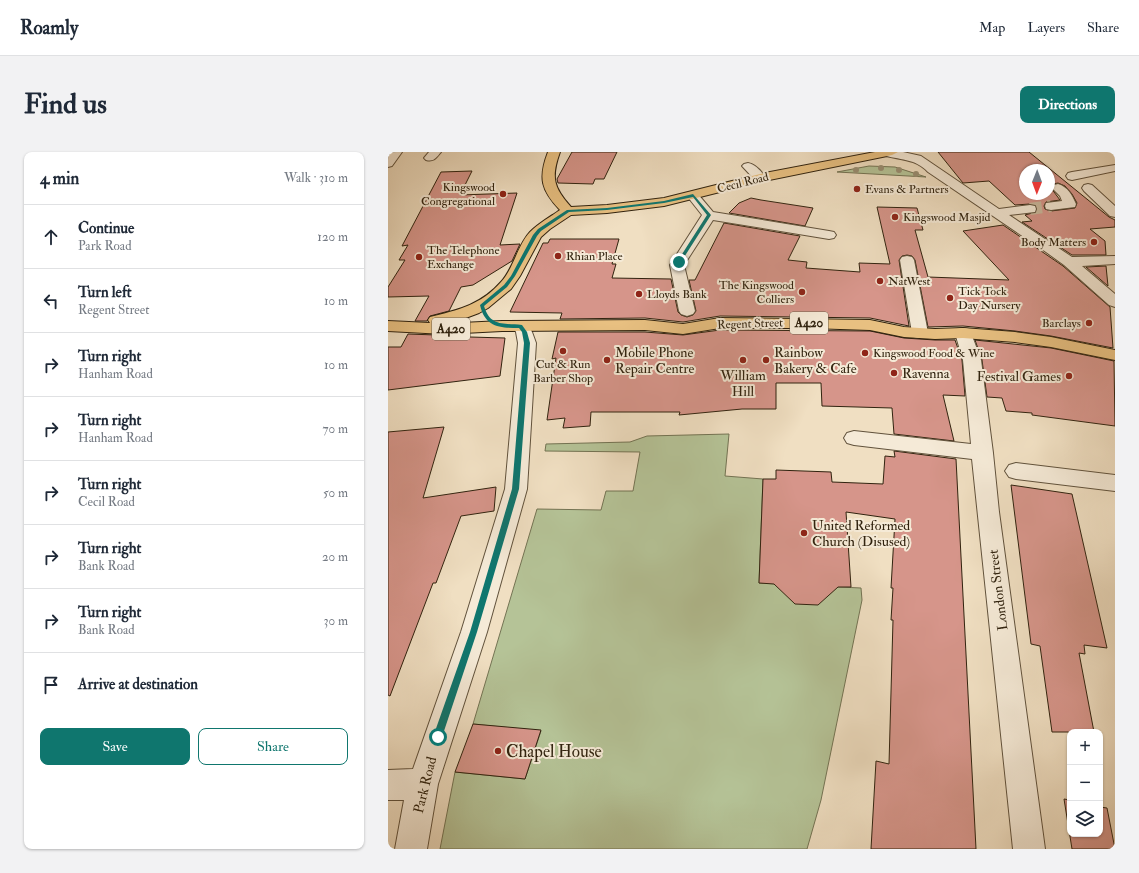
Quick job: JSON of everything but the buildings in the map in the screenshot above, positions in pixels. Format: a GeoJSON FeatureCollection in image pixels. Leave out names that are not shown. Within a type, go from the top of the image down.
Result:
{"type":"FeatureCollection","features":[{"type":"Feature","properties":{"kind":"main road"},"geometry":{"type":"LineString","coordinates":[[554,152],[548,166],[548,178],[553,194],[568,211]]}},
{"type":"Feature","properties":{"kind":"main road","name":"Cecil Road"},"geometry":{"type":"LineString","coordinates":[[568,211],[607,209],[664,202],[693,196],[760,178],[889,153]]}},
{"type":"Feature","properties":{"kind":"main road","name":"A420"},"geometry":{"type":"LineString","coordinates":[[394,326],[457,316],[482,305],[506,286],[535,235],[568,211]]}},
{"type":"Feature","properties":{"kind":"main road","name":"A420"},"geometry":{"type":"LineString","coordinates":[[482,305],[484,315],[511,326]]}},
{"type":"Feature","properties":{"kind":"main road","name":"Regent Street"},"geometry":{"type":"LineString","coordinates":[[511,326],[645,325],[689,328],[720,323],[870,325],[920,333],[963,333],[1051,342],[1115,355]]}},
{"type":"Feature","properties":{"kind":"main road","name":"A420"},"geometry":{"type":"LineString","coordinates":[[394,326],[444,329],[511,326]]}},
{"type":"Feature","properties":{"kind":"street"},"geometry":{"type":"LineString","coordinates":[[388,164],[396,152]]}},
{"type":"Feature","properties":{"kind":"street"},"geometry":{"type":"LineString","coordinates":[[889,153],[894,161],[932,170],[1074,267],[1115,302]]}},
{"type":"Feature","properties":{"kind":"street"},"geometry":{"type":"LineString","coordinates":[[748,166],[760,178]]}},
{"type":"Feature","properties":{"kind":"street"},"geometry":{"type":"LineString","coordinates":[[1072,176],[1115,168]]}},
{"type":"Feature","properties":{"kind":"street"},"geometry":{"type":"LineString","coordinates":[[1051,206],[1070,204],[1065,194],[1058,188]]}},
{"type":"Feature","properties":{"kind":"street"},"geometry":{"type":"LineString","coordinates":[[1088,188],[1115,213]]}},
{"type":"Feature","properties":{"kind":"street"},"geometry":{"type":"LineString","coordinates":[[693,196],[709,215],[829,235]]}},
{"type":"Feature","properties":{"kind":"street"},"geometry":{"type":"LineString","coordinates":[[995,213],[1030,209]]}},
{"type":"Feature","properties":{"kind":"street"},"geometry":{"type":"LineString","coordinates":[[687,311],[677,265],[709,215]]}},
{"type":"Feature","properties":{"kind":"street"},"geometry":{"type":"LineString","coordinates":[[907,260],[920,333]]}},
{"type":"Feature","properties":{"kind":"street"},"geometry":{"type":"LineString","coordinates":[[1074,267],[1113,260]]}},
{"type":"Feature","properties":{"kind":"street","name":"Park Road"},"geometry":{"type":"LineString","coordinates":[[411,849],[423,784],[474,632],[516,489],[527,343],[524,332],[511,326]]}},
{"type":"Feature","properties":{"kind":"street","name":"London Street"},"geometry":{"type":"LineString","coordinates":[[963,333],[972,360],[983,453],[988,512],[1029,849]]}},
{"type":"Feature","properties":{"kind":"street"},"geometry":{"type":"LineString","coordinates":[[854,438],[983,453]]}},
{"type":"Feature","properties":{"kind":"street"},"geometry":{"type":"LineString","coordinates":[[1016,471],[1115,483]]}},
{"type":"Feature","properties":{"kind":"street"},"geometry":{"type":"LineString","coordinates":[[388,785],[423,784]]}},
{"type":"Feature","properties":{"kind":"green space"},"geometry":{"type":"Polygon","coordinates":[[[869,166],[895,167],[926,177],[837,172],[869,166]]]}},
{"type":"Feature","properties":{"kind":"green space"},"geometry":{"type":"Polygon","coordinates":[[[729,434],[725,476],[763,479],[759,583],[861,588],[862,600],[821,800],[807,849],[440,849],[455,772],[525,779],[541,731],[473,724],[537,509],[601,510],[606,491],[633,491],[640,452],[545,451],[546,444],[630,442],[647,436],[729,434]]]}},
{"type":"Feature","properties":{"kind":"tunnel"},"geometry":{"type":"LineString","coordinates":[[1030,209],[1051,206]]}},
{"type":"Feature","properties":{"kind":"place","name":"Evans & Partners"},"geometry":{"type":"Point","coordinates":[857,189]}},
{"type":"Feature","properties":{"kind":"place","name":"Kingswood Congregational"},"geometry":{"type":"Point","coordinates":[503,194]}},
{"type":"Feature","properties":{"kind":"place","name":"Kingswood Masjid"},"geometry":{"type":"Point","coordinates":[895,217]}},
{"type":"Feature","properties":{"kind":"place","name":"Body Matters"},"geometry":{"type":"Point","coordinates":[1094,242]}},
{"type":"Feature","properties":{"kind":"place","name":"Rhian Place"},"geometry":{"type":"Point","coordinates":[558,256]}},
{"type":"Feature","properties":{"kind":"place","name":"The Telephone Exchange"},"geometry":{"type":"Point","coordinates":[419,257]}},
{"type":"Feature","properties":{"kind":"place","name":"NatWest"},"geometry":{"type":"Point","coordinates":[880,281]}},
{"type":"Feature","properties":{"kind":"place","name":"The Kingswood Colliers"},"geometry":{"type":"Point","coordinates":[802,292]}},
{"type":"Feature","properties":{"kind":"place","name":"Lloyds Bank"},"geometry":{"type":"Point","coordinates":[639,294]}},
{"type":"Feature","properties":{"kind":"place","name":"Tick Tock Day Nursery"},"geometry":{"type":"Point","coordinates":[950,298]}},
{"type":"Feature","properties":{"kind":"place","name":"Barclays"},"geometry":{"type":"Point","coordinates":[1089,323]}},
{"type":"Feature","properties":{"kind":"place","name":"Cut & Run Barber Shop"},"geometry":{"type":"Point","coordinates":[563,351]}},
{"type":"Feature","properties":{"kind":"place","name":"Kingswood Food & Wine"},"geometry":{"type":"Point","coordinates":[865,353]}},
{"type":"Feature","properties":{"kind":"place","name":"Mobile Phone Repair Centre"},"geometry":{"type":"Point","coordinates":[607,360]}},
{"type":"Feature","properties":{"kind":"place","name":"William Hill"},"geometry":{"type":"Point","coordinates":[743,360]}},
{"type":"Feature","properties":{"kind":"place","name":"Rainbow Bakery & Cafe"},"geometry":{"type":"Point","coordinates":[766,360]}},
{"type":"Feature","properties":{"kind":"place","name":"Ravenna"},"geometry":{"type":"Point","coordinates":[894,373]}},
{"type":"Feature","properties":{"kind":"place","name":"Festival Games"},"geometry":{"type":"Point","coordinates":[1069,376]}},
{"type":"Feature","properties":{"kind":"place","name":"United Reformed Church (Disused)"},"geometry":{"type":"Point","coordinates":[804,533]}},
{"type":"Feature","properties":{"kind":"place","name":"Chapel House"},"geometry":{"type":"Point","coordinates":[498,751]}},
{"type":"Feature","properties":{"kind":"route"},"geometry":{"type":"LineString","coordinates":[[438,737],[474,632],[516,489],[527,343],[526,337],[520,326],[502,326],[488,319],[482,311],[482,305],[506,286],[535,235],[545,226],[568,211],[607,209],[664,202],[693,196],[709,215],[679,262]]}}]}
